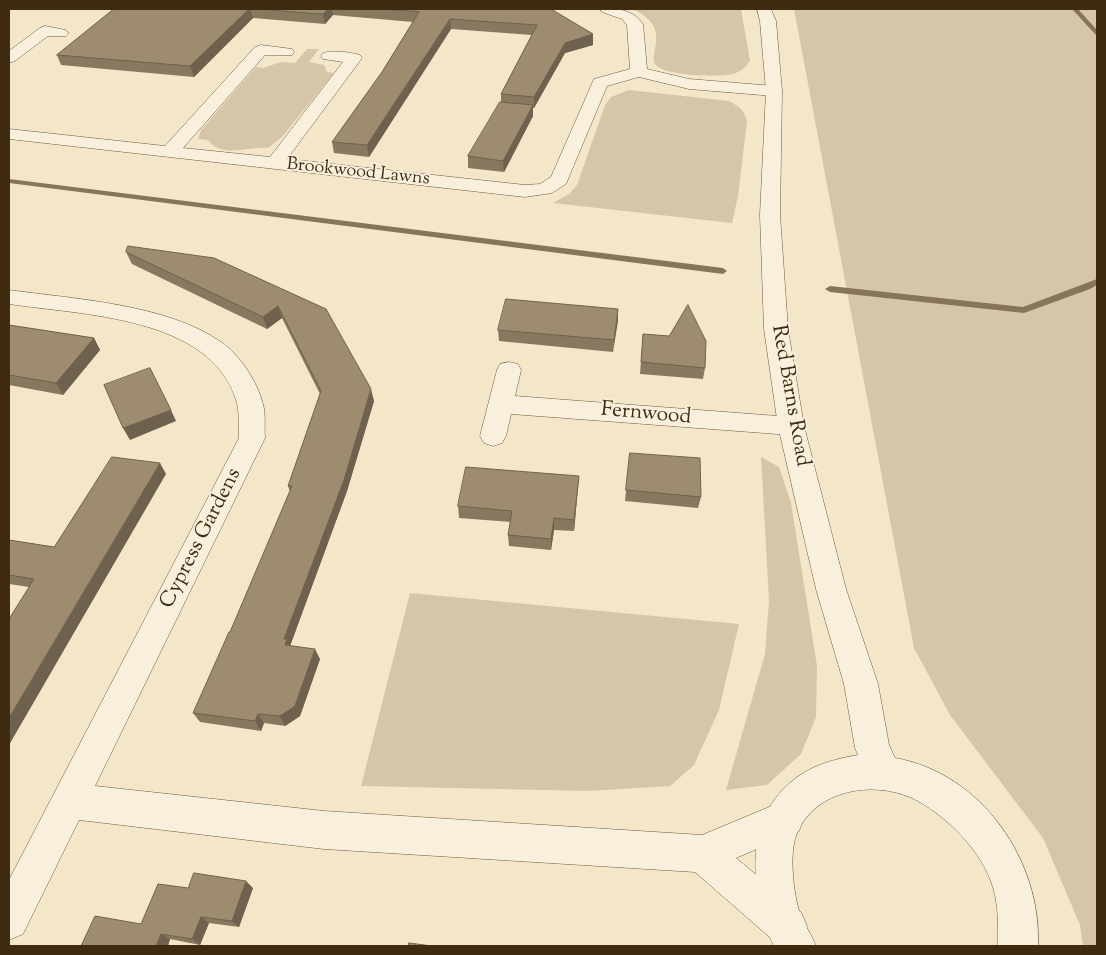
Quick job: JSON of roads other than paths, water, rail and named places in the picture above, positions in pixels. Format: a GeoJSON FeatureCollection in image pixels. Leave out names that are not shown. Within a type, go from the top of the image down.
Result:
{"type":"FeatureCollection","features":[{"type":"Feature","properties":{"kind":"street"},"geometry":{"type":"LineString","coordinates":[[607,9],[626,16],[635,24],[639,72],[659,79],[694,84],[774,90]]}},
{"type":"Feature","properties":{"kind":"street","name":"Red Barns Road"},"geometry":{"type":"LineString","coordinates":[[764,9],[768,21],[774,90],[770,215],[776,329],[791,426],[831,589],[861,684],[872,748],[884,773]]}},
{"type":"Feature","properties":{"kind":"street"},"geometry":{"type":"LineString","coordinates":[[9,58],[45,31],[61,33]]}},
{"type":"Feature","properties":{"kind":"street"},"geometry":{"type":"LineString","coordinates":[[169,152],[261,50],[286,52]]}},
{"type":"Feature","properties":{"kind":"street"},"geometry":{"type":"LineString","coordinates":[[274,164],[354,58],[329,56]]}},
{"type":"Feature","properties":{"kind":"street","name":"Brookwood Lawns"},"geometry":{"type":"LineString","coordinates":[[9,134],[525,191],[545,189],[559,180],[600,83],[639,72]]}},
{"type":"Feature","properties":{"kind":"street","name":"Cypress Gardens"},"geometry":{"type":"LineString","coordinates":[[9,297],[128,316],[178,328],[213,347],[234,370],[250,400],[252,438],[9,920]]}},
{"type":"Feature","properties":{"kind":"street"},"geometry":{"type":"LineString","coordinates":[[492,436],[508,370]]}},
{"type":"Feature","properties":{"kind":"street","name":"Fernwood"},"geometry":{"type":"LineString","coordinates":[[501,404],[791,426]]}},
{"type":"Feature","properties":{"kind":"street"},"geometry":{"type":"LineString","coordinates":[[791,936],[777,903],[773,865],[779,830],[796,802],[820,782],[850,772],[884,773],[920,784],[956,806],[986,837],[1008,875],[1020,916],[1018,946]]}},
{"type":"Feature","properties":{"kind":"street"},"geometry":{"type":"LineString","coordinates":[[69,801],[324,830],[702,854],[786,818]]}},
{"type":"Feature","properties":{"kind":"street"},"geometry":{"type":"LineString","coordinates":[[702,854],[791,936]]}},
{"type":"Feature","properties":{"kind":"waterway"},"geometry":{"type":"LineString","coordinates":[[1075,9],[1097,33]]}},
{"type":"Feature","properties":{"kind":"waterway"},"geometry":{"type":"LineString","coordinates":[[9,181],[723,271]]}},
{"type":"Feature","properties":{"kind":"waterway"},"geometry":{"type":"LineString","coordinates":[[830,289],[1024,310],[1097,282]]}}]}
